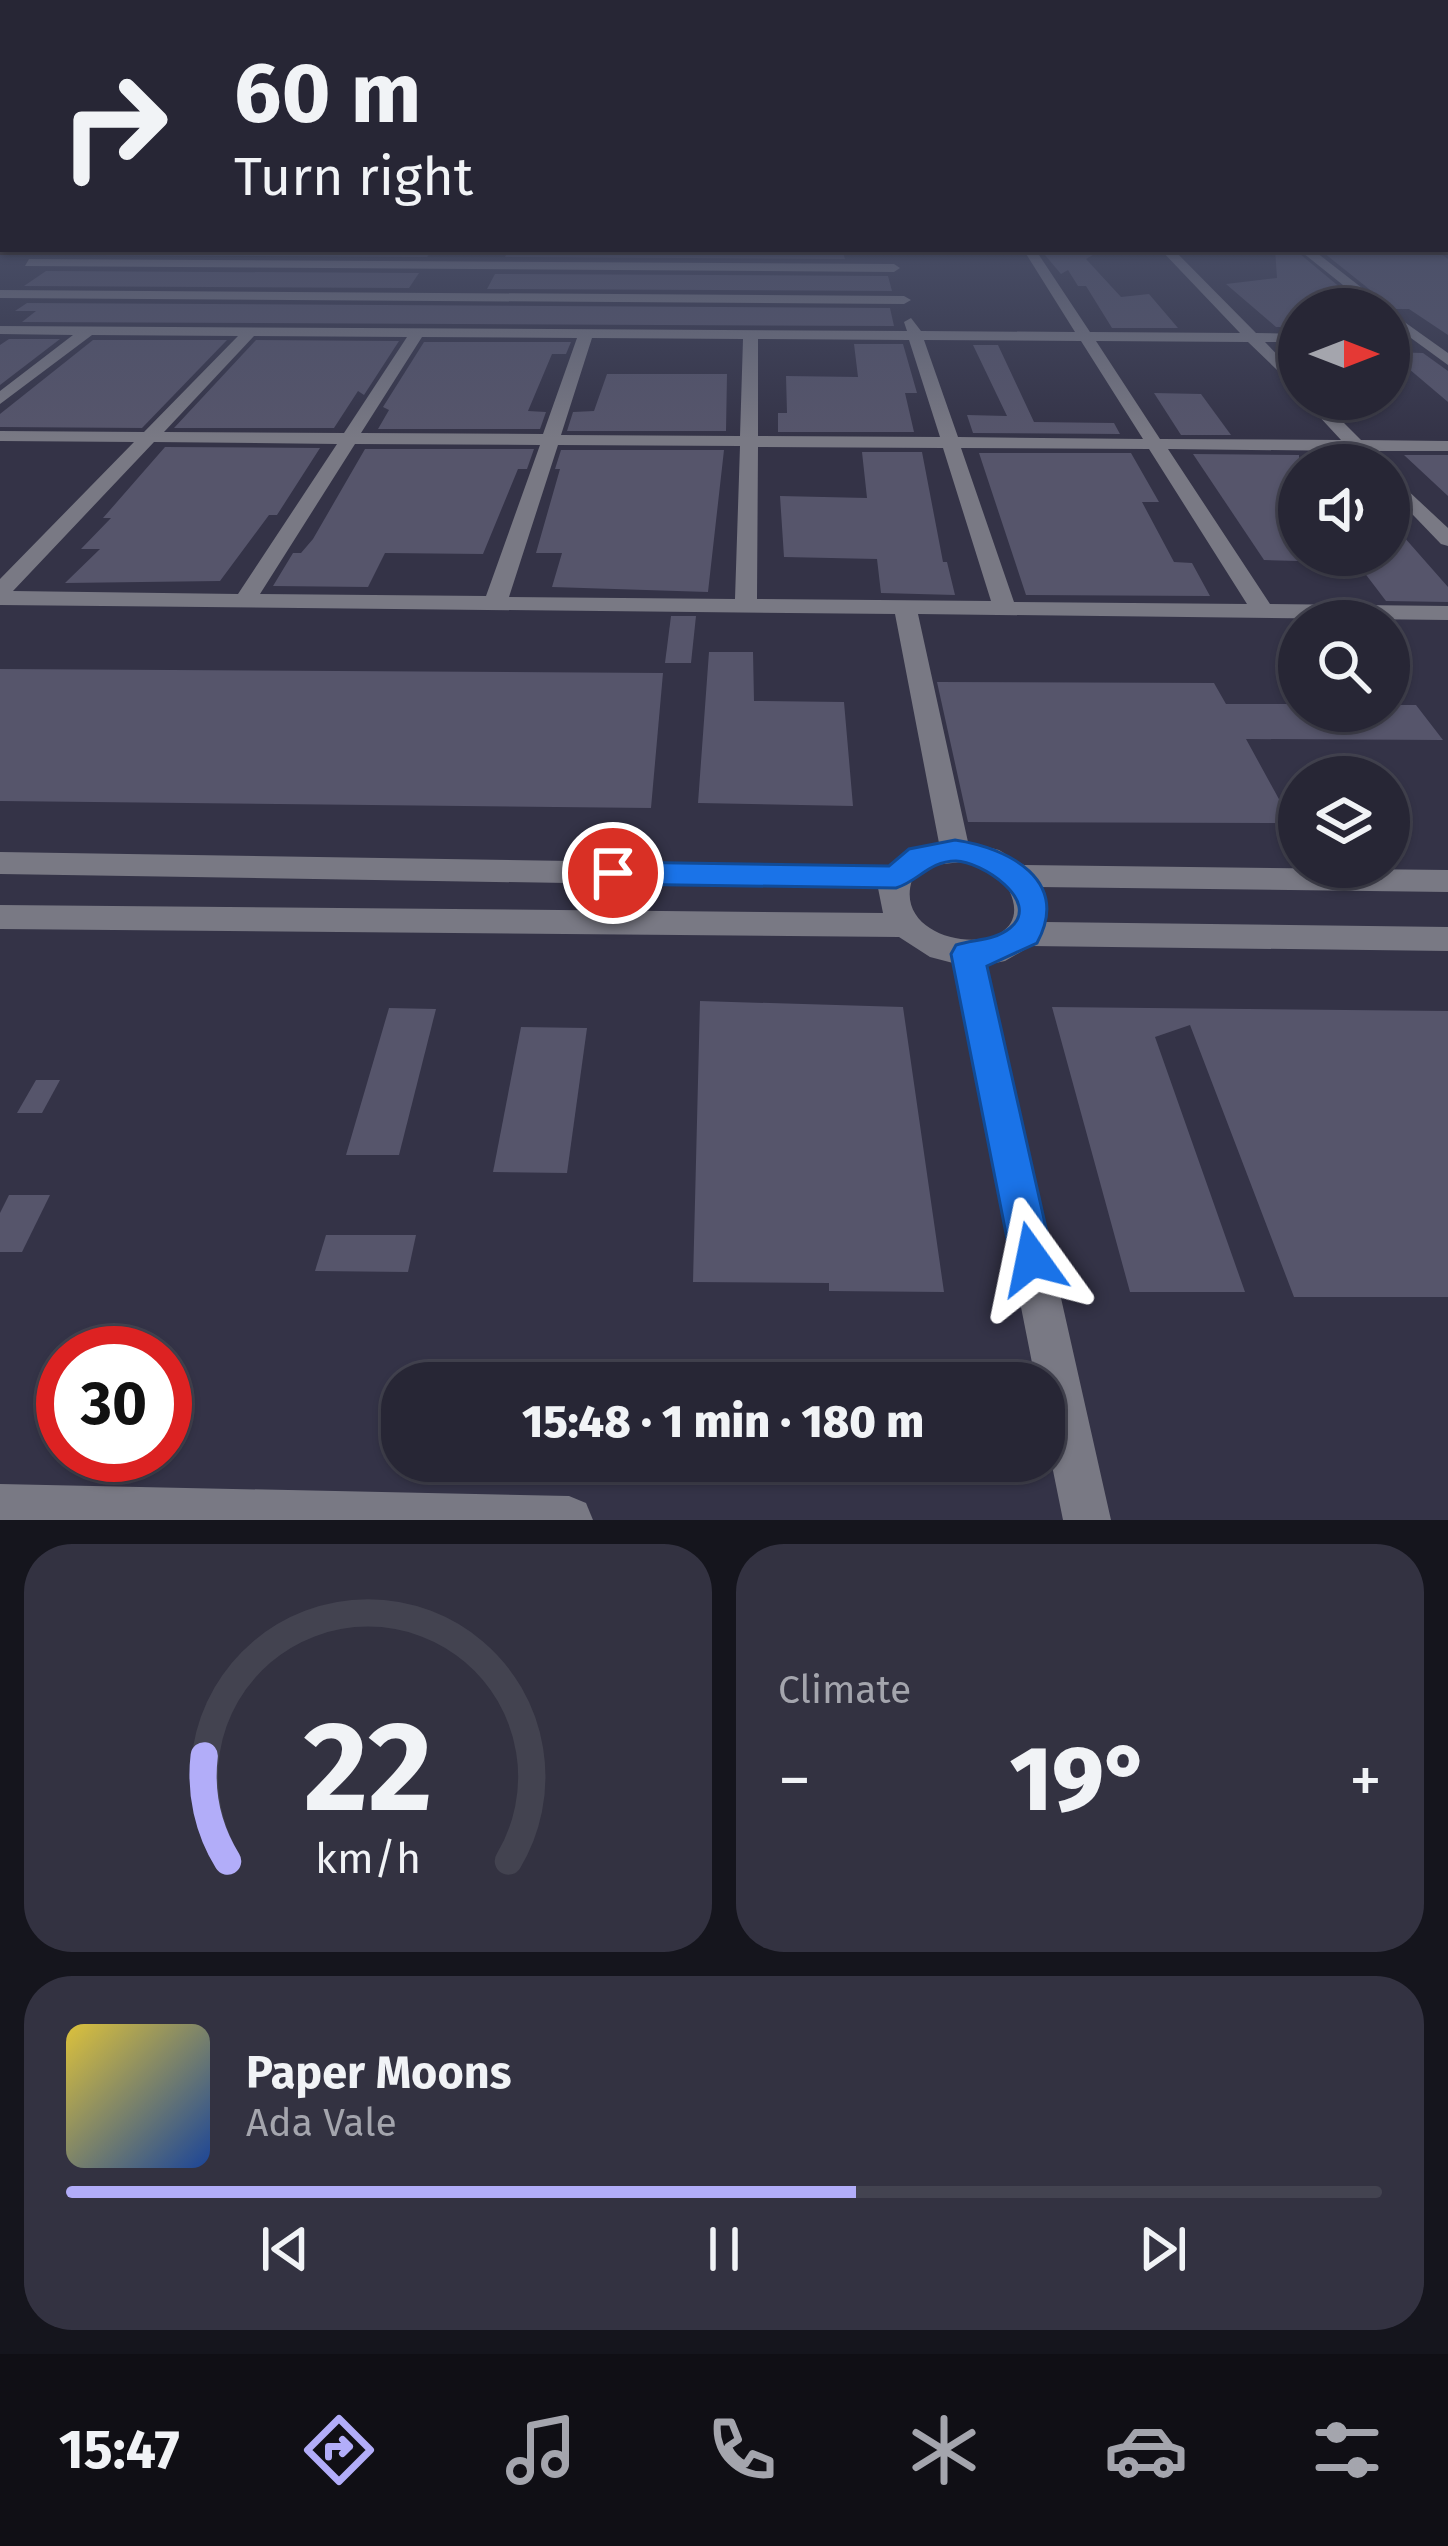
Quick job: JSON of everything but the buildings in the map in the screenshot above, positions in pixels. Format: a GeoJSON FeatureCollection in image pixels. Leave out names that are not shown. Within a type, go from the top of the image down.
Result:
{"type":"FeatureCollection","features":[{"type":"Feature","properties":{"kind":"street"},"geometry":{"type":"LineString","coordinates":[[303,296],[904,300]]}},
{"type":"Feature","properties":{"kind":"street"},"geometry":{"type":"LineString","coordinates":[[903,296],[1005,608]]}},
{"type":"Feature","properties":{"kind":"street"},"geometry":{"type":"LineString","coordinates":[[1060,296],[1263,611]]}},
{"type":"Feature","properties":{"kind":"street"},"geometry":{"type":"LineString","coordinates":[[1211,296],[1278,365]]}},
{"type":"Feature","properties":{"kind":"street"},"geometry":{"type":"LineString","coordinates":[[449,333],[470,297]]}},
{"type":"Feature","properties":{"kind":"street"},"geometry":{"type":"LineString","coordinates":[[0,329],[1278,338]]}},
{"type":"Feature","properties":{"kind":"street"},"geometry":{"type":"LineString","coordinates":[[0,399],[89,330]]}},
{"type":"Feature","properties":{"kind":"street"},"geometry":{"type":"LineString","coordinates":[[0,596],[250,331]]}},
{"type":"Feature","properties":{"kind":"street"},"geometry":{"type":"LineString","coordinates":[[1410,331],[1448,360]]}},
{"type":"Feature","properties":{"kind":"street"},"geometry":{"type":"LineString","coordinates":[[244,601],[418,332]]}},
{"type":"Feature","properties":{"kind":"street"},"geometry":{"type":"LineString","coordinates":[[494,604],[586,334]]}},
{"type":"Feature","properties":{"kind":"street"},"geometry":{"type":"LineString","coordinates":[[746,606],[751,335]]}},
{"type":"Feature","properties":{"kind":"street"},"geometry":{"type":"LineString","coordinates":[[1410,339],[1448,339]]}},
{"type":"Feature","properties":{"kind":"street"},"geometry":{"type":"LineString","coordinates":[[1331,420],[1354,444]]}},
{"type":"Feature","properties":{"kind":"street"},"geometry":{"type":"LineString","coordinates":[[0,436],[1278,445]]}},
{"type":"Feature","properties":{"kind":"street"},"geometry":{"type":"LineString","coordinates":[[1410,446],[1448,446]]}},
{"type":"Feature","properties":{"kind":"street"},"geometry":{"type":"LineString","coordinates":[[1410,501],[1448,540]]}},
{"type":"Feature","properties":{"kind":"street"},"geometry":{"type":"LineString","coordinates":[[0,596],[1448,613]]}},
{"type":"Feature","properties":{"kind":"street"},"geometry":{"type":"LineString","coordinates":[[905,608],[955,850]]}},
{"type":"Feature","properties":{"kind":"street"},"geometry":{"type":"LineString","coordinates":[[1026,934],[1034,916],[1031,896],[1018,877],[978,854],[955,850],[919,857],[896,877],[892,892],[904,925],[922,939],[968,954],[991,953],[1026,934],[1448,939]]}},
{"type":"Feature","properties":{"kind":"street"},"geometry":{"type":"LineString","coordinates":[[0,863],[896,877]]}},
{"type":"Feature","properties":{"kind":"street"},"geometry":{"type":"LineString","coordinates":[[1018,877],[1448,881]]}},
{"type":"Feature","properties":{"kind":"street"},"geometry":{"type":"LineString","coordinates":[[0,916],[904,925]]}},
{"type":"Feature","properties":{"kind":"street"},"geometry":{"type":"LineString","coordinates":[[968,954],[1087,1520]]}},
{"type":"Feature","properties":{"kind":"street"},"geometry":{"type":"LineString","coordinates":[[0,1508],[569,1520]]}},
{"type":"Feature","properties":{"kind":"route"},"geometry":{"type":"LineString","coordinates":[[613,873],[896,877],[919,857],[955,850],[1000,863],[1018,877],[1031,896],[1034,916],[1026,934],[991,953],[968,954],[1032,1259]]}}]}
